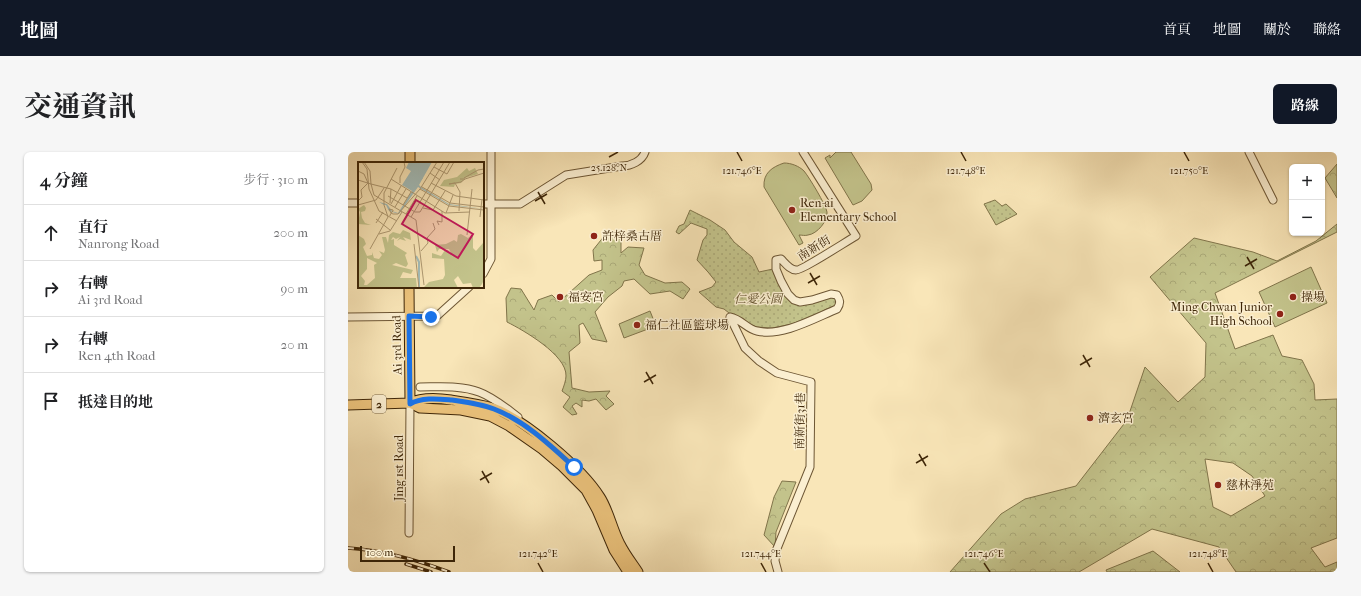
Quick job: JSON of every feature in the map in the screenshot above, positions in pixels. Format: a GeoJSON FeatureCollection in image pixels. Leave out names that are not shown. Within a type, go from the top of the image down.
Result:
{"type":"FeatureCollection","features":[{"type":"Feature","properties":{"kind":"main road","name":"Ai 3rd Road"},"geometry":{"type":"LineString","coordinates":[[408,288],[410,404]]}},
{"type":"Feature","properties":{"kind":"main road"},"geometry":{"type":"LineString","coordinates":[[410,404],[420,400],[444,399],[482,405],[493,408],[511,417],[537,435],[574,467],[599,496],[604,503],[620,544],[638,572]]}},
{"type":"Feature","properties":{"kind":"main road","name":"2"},"geometry":{"type":"LineString","coordinates":[[348,405],[410,404]]}},
{"type":"Feature","properties":{"kind":"main road"},"geometry":{"type":"LineString","coordinates":[[410,404],[420,408],[461,410],[490,416],[509,426],[542,449],[586,490],[597,510],[614,550],[628,572]]}},
{"type":"Feature","properties":{"kind":"street"},"geometry":{"type":"LineString","coordinates":[[484,274],[491,259],[491,152]]}},
{"type":"Feature","properties":{"kind":"street"},"geometry":{"type":"LineString","coordinates":[[484,204],[520,204],[566,175],[630,166],[645,155],[645,152]]}},
{"type":"Feature","properties":{"kind":"street","name":"南新街"},"geometry":{"type":"LineString","coordinates":[[803,152],[856,236],[805,268],[797,271],[792,269],[781,259],[776,260],[776,269],[788,294],[794,300],[800,302],[831,294],[837,295]]}},
{"type":"Feature","properties":{"kind":"street"},"geometry":{"type":"LineString","coordinates":[[1248,152],[1273,200]]}},
{"type":"Feature","properties":{"kind":"street"},"geometry":{"type":"LineString","coordinates":[[348,316],[437,316],[468,288]]}},
{"type":"Feature","properties":{"kind":"street","name":"南新街31巷"},"geometry":{"type":"LineString","coordinates":[[778,572],[775,561],[776,551],[810,467],[811,382],[777,373],[760,361],[745,348],[730,317],[741,321],[757,331],[773,332],[793,328],[837,309],[840,305],[840,299],[837,295]]}},
{"type":"Feature","properties":{"kind":"street"},"geometry":{"type":"LineString","coordinates":[[420,387],[453,387],[478,391],[520,418],[537,435]]}},
{"type":"Feature","properties":{"kind":"street","name":"Jing 1st Road"},"geometry":{"type":"LineString","coordinates":[[409,533],[410,404]]}},
{"type":"Feature","properties":{"kind":"green space"},"geometry":{"type":"Polygon","coordinates":[[[836,152],[851,152],[871,184],[872,190],[862,201],[853,205],[825,158],[830,155],[830,158],[836,152]]]}},
{"type":"Feature","properties":{"kind":"green space"},"geometry":{"type":"Polygon","coordinates":[[[784,163],[795,165],[804,171],[821,198],[827,212],[824,223],[818,230],[811,234],[799,235],[803,243],[799,245],[764,187],[765,178],[769,171],[784,163]]]}},
{"type":"Feature","properties":{"kind":"green space"},"geometry":{"type":"Polygon","coordinates":[[[1337,164],[1337,198],[1325,178],[1337,164]]]}},
{"type":"Feature","properties":{"kind":"green space"},"geometry":{"type":"Polygon","coordinates":[[[995,200],[1002,206],[1006,204],[1017,214],[996,225],[984,204],[995,200]]]}},
{"type":"Feature","properties":{"kind":"green space","name":"仁愛公園"},"geometry":{"type":"Polygon","coordinates":[[[690,210],[710,220],[725,230],[734,242],[752,257],[759,272],[773,269],[792,302],[835,296],[838,301],[836,305],[792,324],[772,328],[756,327],[724,309],[716,307],[699,292],[712,287],[716,282],[697,260],[703,240],[707,235],[707,229],[691,223],[679,234],[676,232],[679,226],[684,224],[690,210]]]}},
{"type":"Feature","properties":{"kind":"green space"},"geometry":{"type":"Polygon","coordinates":[[[1337,224],[1337,232],[1215,293],[1235,349],[1273,335],[1282,356],[1302,360],[1314,384],[1315,400],[1337,399],[1337,538],[1311,548],[1325,567],[1337,562],[1337,572],[1236,572],[1219,547],[1152,529],[1079,572],[950,572],[1001,514],[1025,499],[1076,486],[1127,420],[1145,367],[1178,402],[1205,377],[1206,343],[1150,277],[1194,238],[1253,252],[1277,261],[1316,241],[1322,236],[1325,236],[1325,234],[1337,224]],[[1205,459],[1213,507],[1231,516],[1265,496],[1252,476],[1233,463],[1205,459]]]}},
{"type":"Feature","properties":{"kind":"green space"},"geometry":{"type":"Polygon","coordinates":[[[609,230],[621,241],[621,253],[628,247],[644,248],[639,265],[645,275],[665,283],[682,282],[690,289],[683,299],[670,291],[650,294],[634,279],[624,281],[622,286],[608,297],[595,312],[607,342],[592,339],[583,323],[579,325],[580,343],[569,352],[572,388],[589,392],[610,391],[606,396],[614,404],[606,410],[596,399],[589,401],[582,400],[582,407],[576,403],[572,406],[577,414],[572,415],[563,407],[570,397],[562,391],[566,378],[564,368],[552,352],[543,344],[507,322],[506,298],[511,288],[521,289],[534,310],[538,300],[552,295],[559,302],[589,275],[602,270],[602,260],[594,261],[593,250],[609,230]]]}},
{"type":"Feature","properties":{"kind":"green space","name":"操場"},"geometry":{"type":"Polygon","coordinates":[[[1311,267],[1327,303],[1275,327],[1259,292],[1311,267]]]}},
{"type":"Feature","properties":{"kind":"green space","name":"福仁社區籃球場"},"geometry":{"type":"Polygon","coordinates":[[[650,311],[656,326],[624,338],[619,324],[650,311]]]}},
{"type":"Feature","properties":{"kind":"green space"},"geometry":{"type":"Polygon","coordinates":[[[782,481],[796,482],[776,532],[775,547],[764,535],[774,497],[782,481]]]}},
{"type":"Feature","properties":{"kind":"green space"},"geometry":{"type":"Polygon","coordinates":[[[1153,551],[1180,572],[1107,572],[1106,570],[1153,551]]]}},
{"type":"Feature","properties":{"kind":"railway"},"geometry":{"type":"LineString","coordinates":[[348,548],[399,556],[449,572]]}},
{"type":"Feature","properties":{"kind":"railway"},"geometry":{"type":"LineString","coordinates":[[406,564],[431,572]]}},
{"type":"Feature","properties":{"kind":"place","name":"Ren-ai Elementary School"},"geometry":{"type":"Point","coordinates":[792,210]}},
{"type":"Feature","properties":{"kind":"place","name":"許梓桑古厝"},"geometry":{"type":"Point","coordinates":[594,236]}},
{"type":"Feature","properties":{"kind":"place","name":"福安宮"},"geometry":{"type":"Point","coordinates":[560,297]}},
{"type":"Feature","properties":{"kind":"place","name":"操場"},"geometry":{"type":"Point","coordinates":[1293,297]}},
{"type":"Feature","properties":{"kind":"place","name":"Ming Chwan Junior High School"},"geometry":{"type":"Point","coordinates":[1280,314]}},
{"type":"Feature","properties":{"kind":"place","name":"福仁社區籃球場"},"geometry":{"type":"Point","coordinates":[637,325]}},
{"type":"Feature","properties":{"kind":"place","name":"濟玄宮"},"geometry":{"type":"Point","coordinates":[1090,418]}},
{"type":"Feature","properties":{"kind":"place","name":"慈林淨苑"},"geometry":{"type":"Point","coordinates":[1218,485]}},
{"type":"Feature","properties":{"kind":"route"},"geometry":{"type":"LineString","coordinates":[[431,317],[409,316],[410,404],[420,400],[444,399],[493,408],[511,417],[537,435],[574,467]]}}]}
